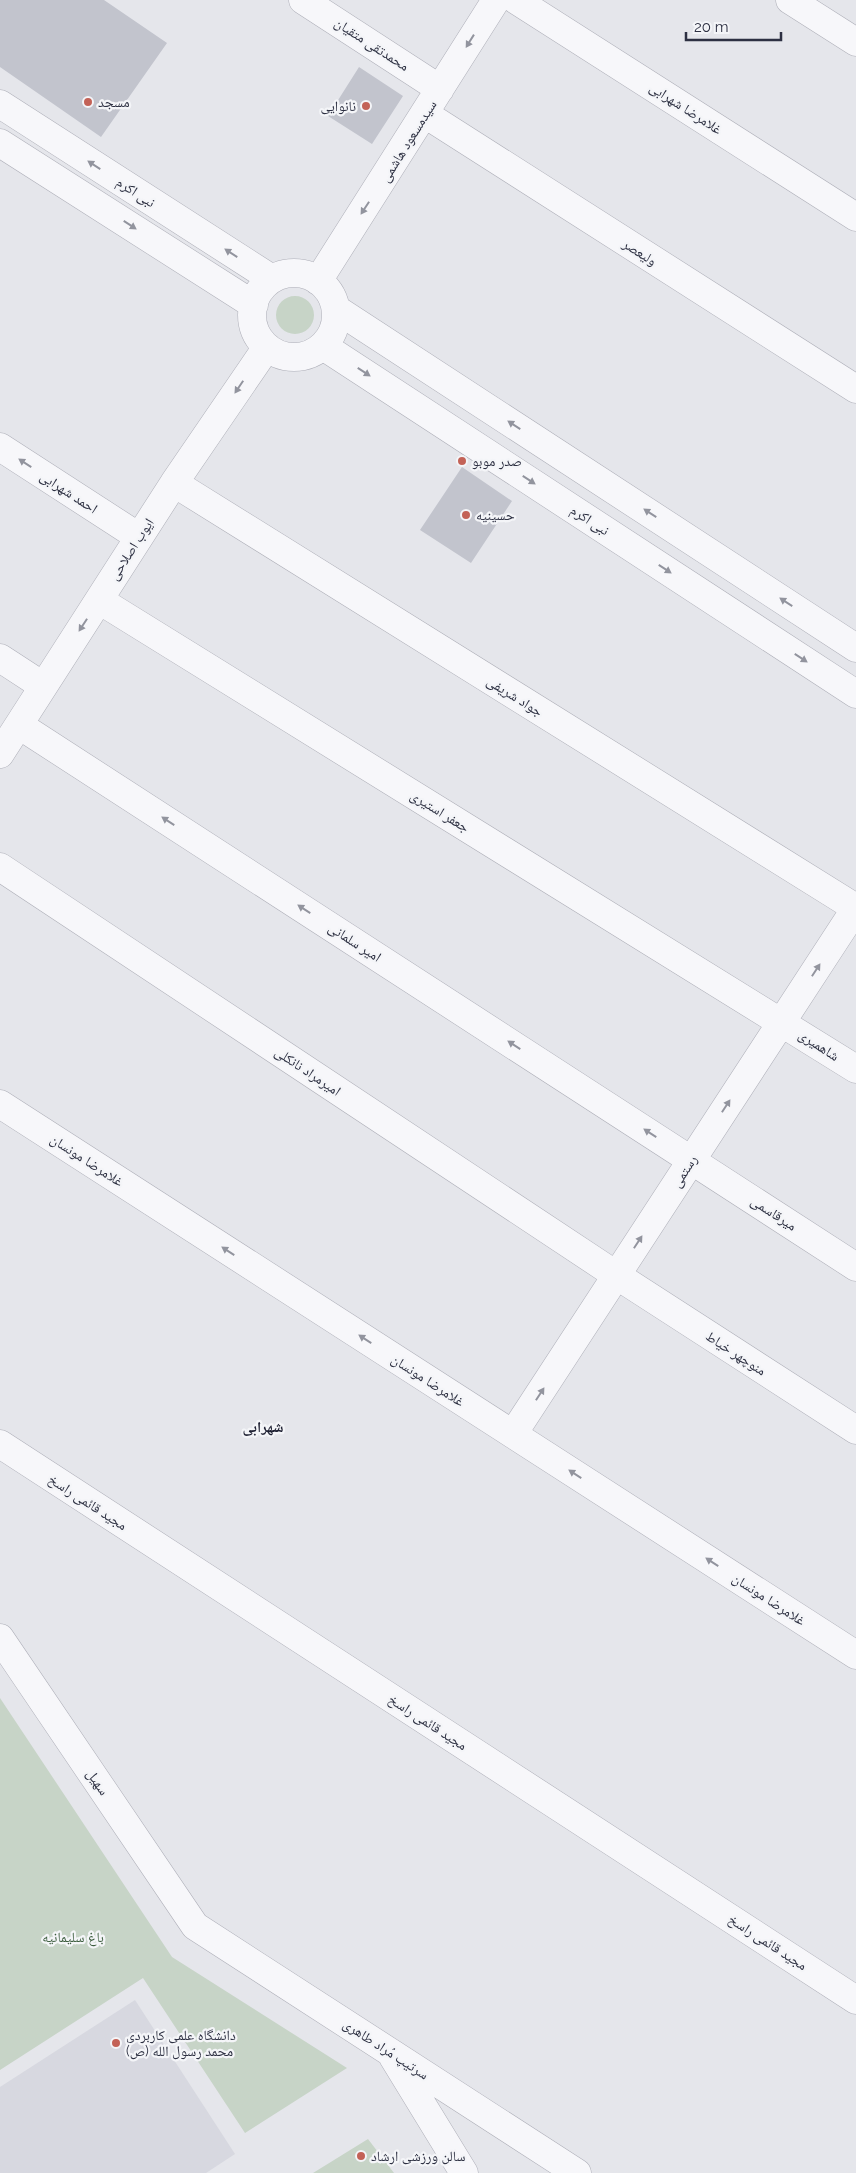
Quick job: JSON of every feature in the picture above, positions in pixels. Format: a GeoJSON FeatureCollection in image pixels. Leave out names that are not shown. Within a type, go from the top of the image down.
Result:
{"type":"FeatureCollection","features":[{"type":"Feature","properties":{"kind":"street","name":"محمدتقی متقیان"},"geometry":{"type":"LineString","coordinates":[[303,0],[440,89]]}},
{"type":"Feature","properties":{"kind":"street","name":"سیدمسعود هاشمی"},"geometry":{"type":"LineString","coordinates":[[318,281],[496,0]]}},
{"type":"Feature","properties":{"kind":"street","name":"غلامرضا شهرابی"},"geometry":{"type":"LineString","coordinates":[[516,0],[856,217]]}},
{"type":"Feature","properties":{"kind":"street"},"geometry":{"type":"LineString","coordinates":[[790,0],[856,42]]}},
{"type":"Feature","properties":{"kind":"street","name":"نبی اکرم"},"geometry":{"type":"LineString","coordinates":[[0,104],[272,279]]}},
{"type":"Feature","properties":{"kind":"street","name":"ولیعصر"},"geometry":{"type":"LineString","coordinates":[[425,114],[856,390]]}},
{"type":"Feature","properties":{"kind":"street"},"geometry":{"type":"LineString","coordinates":[[0,143],[254,305]]}},
{"type":"Feature","properties":{"kind":"street"},"geometry":{"type":"LineString","coordinates":[[296,273],[318,281],[333,298],[336,309],[334,329],[323,346],[313,353],[301,357],[277,353],[267,347],[254,327],[254,305],[258,295],[272,279],[296,273]]}},
{"type":"Feature","properties":{"kind":"street"},"geometry":{"type":"LineString","coordinates":[[336,309],[856,648]]}},
{"type":"Feature","properties":{"kind":"street","name":"نبی اکرم"},"geometry":{"type":"LineString","coordinates":[[323,346],[856,694]]}},
{"type":"Feature","properties":{"kind":"street","name":"ایوب اصلاحی"},"geometry":{"type":"LineString","coordinates":[[0,754],[174,483],[267,347]]}},
{"type":"Feature","properties":{"kind":"street","name":"احمد شهرابی"},"geometry":{"type":"LineString","coordinates":[[0,447],[139,537]]}},
{"type":"Feature","properties":{"kind":"street","name":"جواد شریفی"},"geometry":{"type":"LineString","coordinates":[[174,483],[856,908]]}},
{"type":"Feature","properties":{"kind":"street","name":"جعفر استیری"},"geometry":{"type":"LineString","coordinates":[[99,600],[782,1022]]}},
{"type":"Feature","properties":{"kind":"street"},"geometry":{"type":"LineString","coordinates":[[0,658],[43,686]]}},
{"type":"Feature","properties":{"kind":"street","name":"امیر سلمانی"},"geometry":{"type":"LineString","coordinates":[[19,725],[691,1160]]}},
{"type":"Feature","properties":{"kind":"street","name":"امیرمراد نانکلی"},"geometry":{"type":"LineString","coordinates":[[0,867],[616,1275]]}},
{"type":"Feature","properties":{"kind":"street","name":"رستمی"},"geometry":{"type":"LineString","coordinates":[[513,1434],[856,908]]}},
{"type":"Feature","properties":{"kind":"street","name":"شاهمیری"},"geometry":{"type":"LineString","coordinates":[[782,1022],[856,1069]]}},
{"type":"Feature","properties":{"kind":"street","name":"غلامرضا مونسان"},"geometry":{"type":"LineString","coordinates":[[0,1104],[856,1655]]}},
{"type":"Feature","properties":{"kind":"street","name":"میرقاسمی"},"geometry":{"type":"LineString","coordinates":[[691,1160],[856,1267]]}},
{"type":"Feature","properties":{"kind":"street","name":"منوچهر خیاط"},"geometry":{"type":"LineString","coordinates":[[616,1275],[856,1430]]}},
{"type":"Feature","properties":{"kind":"street","name":"مجید قائمی راسخ"},"geometry":{"type":"LineString","coordinates":[[0,1444],[856,2000]]}},
{"type":"Feature","properties":{"kind":"street","name":"سهیل"},"geometry":{"type":"LineString","coordinates":[[0,1638],[195,1926]]}},
{"type":"Feature","properties":{"kind":"street","name":"سرتیپ مُراد طاهری"},"geometry":{"type":"LineString","coordinates":[[195,1926],[577,2173]]}},
{"type":"Feature","properties":{"kind":"street"},"geometry":{"type":"LineString","coordinates":[[390,2052],[464,2173]]}},
{"type":"Feature","properties":{"kind":"shaded area","name":"دانشگاه علمی کاربردی محمد رسول الله (ص)"},"geometry":{"type":"Polygon","coordinates":[[[135,2000],[235,2154],[206,2173],[0,2173],[0,2087],[135,2000]]]}},
{"type":"Feature","properties":{"kind":"green space"},"geometry":{"type":"Polygon","coordinates":[[[295,296],[309,301],[314,315],[309,329],[295,334],[281,329],[276,315],[281,301],[295,296]]]}},
{"type":"Feature","properties":{"kind":"green space","name":"باغ سلیمانیه"},"geometry":{"type":"Polygon","coordinates":[[[0,1698],[172,1957],[347,2068],[245,2133],[143,1978],[0,2070],[0,1698]]]}},
{"type":"Feature","properties":{"kind":"green space","name":"سالن ورزشی ارشاد"},"geometry":{"type":"Polygon","coordinates":[[[368,2139],[394,2173],[313,2173],[368,2139]]]}},
{"type":"Feature","properties":{"kind":"building","name":"مسجد"},"geometry":{"type":"Polygon","coordinates":[[[0,0],[104,0],[167,43],[101,137],[0,67],[0,0]]]}},
{"type":"Feature","properties":{"kind":"building","name":"نانوایی"},"geometry":{"type":"Polygon","coordinates":[[[359,67],[403,96],[372,144],[328,116],[359,67]]]}},
{"type":"Feature","properties":{"kind":"building","name":"حسینیه"},"geometry":{"type":"Polygon","coordinates":[[[462,467],[512,501],[471,563],[420,530],[462,467]]]}},
{"type":"Feature","properties":{"kind":"place","name":"مسجد"},"geometry":{"type":"Point","coordinates":[88,102]}},
{"type":"Feature","properties":{"kind":"place","name":"نانوایی"},"geometry":{"type":"Point","coordinates":[366,106]}},
{"type":"Feature","properties":{"kind":"place","name":"صدر موبو"},"geometry":{"type":"Point","coordinates":[462,461]}},
{"type":"Feature","properties":{"kind":"place","name":"حسینیه"},"geometry":{"type":"Point","coordinates":[466,515]}},
{"type":"Feature","properties":{"kind":"place","name":"دانشگاه علمی کاربردی محمد رسول الله (ص)"},"geometry":{"type":"Point","coordinates":[116,2043]}},
{"type":"Feature","properties":{"kind":"place","name":"سالن ورزشی ارشاد"},"geometry":{"type":"Point","coordinates":[361,2156]}},
{"type":"Feature","properties":{"kind":"district","name":"شهرابی"},"geometry":{"type":"Point","coordinates":[263,1427]}}]}
